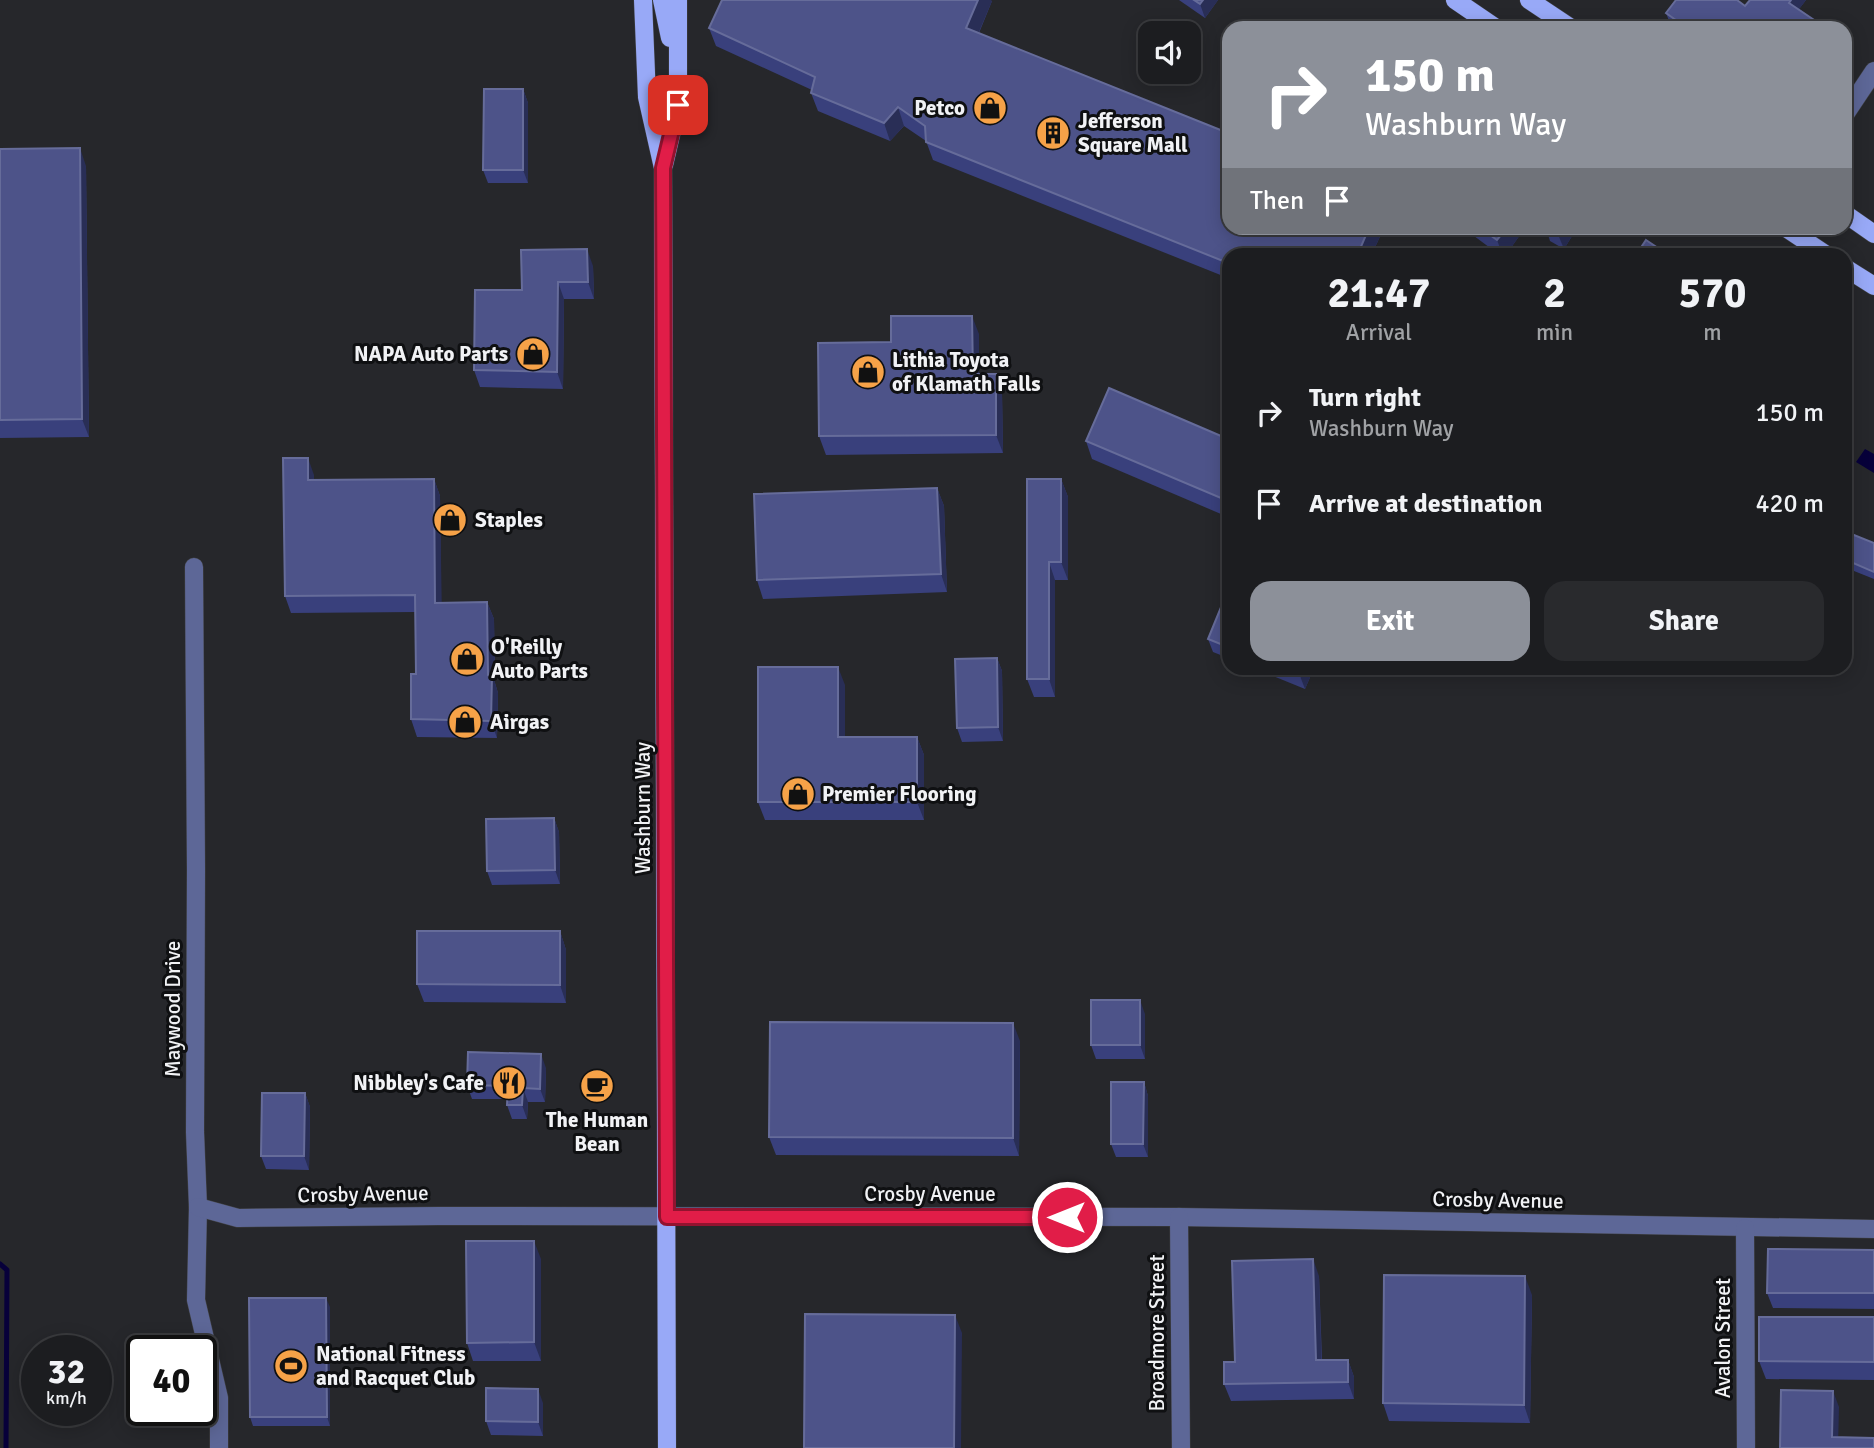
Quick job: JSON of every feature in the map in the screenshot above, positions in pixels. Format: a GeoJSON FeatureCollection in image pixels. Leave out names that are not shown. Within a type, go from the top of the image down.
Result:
{"type":"FeatureCollection","features":[{"type":"Feature","properties":{"kind":"main road","name":"Washburn Way"},"geometry":{"type":"LineString","coordinates":[[643,0],[647,97],[663,168],[667,1448]]}},
{"type":"Feature","properties":{"kind":"main road"},"geometry":{"type":"LineString","coordinates":[[662,0],[678,72]]}},
{"type":"Feature","properties":{"kind":"main road","name":"Washburn Way"},"geometry":{"type":"LineString","coordinates":[[663,168],[678,105],[678,0]]}},
{"type":"Feature","properties":{"kind":"main road"},"geometry":{"type":"LineString","coordinates":[[1455,0],[1486,21]]}},
{"type":"Feature","properties":{"kind":"main road"},"geometry":{"type":"LineString","coordinates":[[1529,0],[1560,21]]}},
{"type":"Feature","properties":{"kind":"main road"},"geometry":{"type":"LineString","coordinates":[[1852,219],[1874,234]]}},
{"type":"Feature","properties":{"kind":"main road"},"geometry":{"type":"LineString","coordinates":[[1796,235],[1816,248]]}},
{"type":"Feature","properties":{"kind":"main road"},"geometry":{"type":"LineString","coordinates":[[1852,272],[1874,286]]}},
{"type":"Feature","properties":{"kind":"street"},"geometry":{"type":"LineString","coordinates":[[1852,104],[1874,71]]}},
{"type":"Feature","properties":{"kind":"street","name":"Maywood Drive"},"geometry":{"type":"LineString","coordinates":[[194,566],[195,1132],[198,1207],[196,1300],[219,1398],[219,1448]]}},
{"type":"Feature","properties":{"kind":"street","name":"Crosby Avenue"},"geometry":{"type":"LineString","coordinates":[[198,1207],[238,1218],[1179,1217],[1874,1229]]}},
{"type":"Feature","properties":{"kind":"street","name":"Broadmore Street"},"geometry":{"type":"LineString","coordinates":[[1179,1217],[1181,1448]]}},
{"type":"Feature","properties":{"kind":"street","name":"Avalon Street"},"geometry":{"type":"LineString","coordinates":[[1745,1228],[1746,1448]]}},
{"type":"Feature","properties":{"kind":"shaded area"},"geometry":{"type":"Polygon","coordinates":[[[1865,449],[1874,454],[1874,473],[1856,462],[1865,449]]]}},
{"type":"Feature","properties":{"kind":"building","name":"Jefferson Square Mall"},"geometry":{"type":"Polygon","coordinates":[[[722,0],[978,0],[966,28],[1222,131],[1222,235],[1366,235],[1360,248],[1222,248],[1222,261],[926,142],[925,126],[898,107],[884,123],[811,93],[815,77],[709,28],[722,0]]]}},
{"type":"Feature","properties":{"kind":"building"},"geometry":{"type":"Polygon","coordinates":[[[1676,0],[1737,0],[1745,6],[1750,0],[1791,0],[1789,3],[1816,21],[1677,21],[1666,13],[1676,0]]]}},
{"type":"Feature","properties":{"kind":"building"},"geometry":{"type":"Polygon","coordinates":[[[484,89],[523,89],[523,170],[483,170],[484,89]]]}},
{"type":"Feature","properties":{"kind":"building"},"geometry":{"type":"Polygon","coordinates":[[[80,148],[82,419],[0,420],[0,149],[80,148]]]}},
{"type":"Feature","properties":{"kind":"building"},"geometry":{"type":"Polygon","coordinates":[[[1646,240],[1658,248],[1641,248],[1646,240]]]}},
{"type":"Feature","properties":{"kind":"building"},"geometry":{"type":"Polygon","coordinates":[[[587,249],[588,282],[558,282],[557,372],[474,370],[475,290],[522,290],[521,250],[587,249]]]}},
{"type":"Feature","properties":{"kind":"building"},"geometry":{"type":"Polygon","coordinates":[[[891,316],[972,316],[973,374],[996,374],[996,435],[819,436],[818,343],[891,342],[891,316]]]}},
{"type":"Feature","properties":{"kind":"building"},"geometry":{"type":"Polygon","coordinates":[[[1109,388],[1222,436],[1222,498],[1086,441],[1109,388]]]}},
{"type":"Feature","properties":{"kind":"building"},"geometry":{"type":"Polygon","coordinates":[[[283,458],[308,458],[308,480],[434,479],[435,603],[487,602],[488,675],[492,676],[491,721],[411,719],[411,674],[416,674],[415,595],[285,596],[283,458]]]}},
{"type":"Feature","properties":{"kind":"building"},"geometry":{"type":"Polygon","coordinates":[[[1027,479],[1061,479],[1061,562],[1049,562],[1049,679],[1027,679],[1027,479]]]}},
{"type":"Feature","properties":{"kind":"building"},"geometry":{"type":"Polygon","coordinates":[[[937,488],[941,574],[757,580],[754,494],[937,488]]]}},
{"type":"Feature","properties":{"kind":"building"},"geometry":{"type":"Polygon","coordinates":[[[1852,534],[1874,543],[1874,572],[1852,562],[1852,534]]]}},
{"type":"Feature","properties":{"kind":"building"},"geometry":{"type":"Polygon","coordinates":[[[1222,605],[1222,645],[1208,639],[1222,605]]]}},
{"type":"Feature","properties":{"kind":"building"},"geometry":{"type":"Polygon","coordinates":[[[997,658],[998,727],[957,728],[955,659],[997,658]]]}},
{"type":"Feature","properties":{"kind":"building"},"geometry":{"type":"Polygon","coordinates":[[[758,667],[838,667],[838,737],[917,737],[917,802],[758,802],[758,667]]]}},
{"type":"Feature","properties":{"kind":"building"},"geometry":{"type":"Polygon","coordinates":[[[554,818],[555,870],[487,871],[486,819],[554,818]]]}},
{"type":"Feature","properties":{"kind":"building"},"geometry":{"type":"Polygon","coordinates":[[[417,931],[560,931],[560,985],[417,984],[417,931]]]}},
{"type":"Feature","properties":{"kind":"building"},"geometry":{"type":"Polygon","coordinates":[[[1091,1000],[1140,1000],[1140,1045],[1091,1045],[1091,1000]]]}},
{"type":"Feature","properties":{"kind":"building"},"geometry":{"type":"Polygon","coordinates":[[[770,1022],[1013,1023],[1013,1138],[769,1137],[770,1022]]]}},
{"type":"Feature","properties":{"kind":"building"},"geometry":{"type":"Polygon","coordinates":[[[468,1052],[541,1054],[540,1089],[523,1088],[522,1105],[507,1105],[508,1086],[467,1085],[468,1052]]]}},
{"type":"Feature","properties":{"kind":"building"},"geometry":{"type":"Polygon","coordinates":[[[1111,1082],[1144,1082],[1143,1144],[1111,1144],[1111,1082]]]}},
{"type":"Feature","properties":{"kind":"building"},"geometry":{"type":"Polygon","coordinates":[[[262,1093],[305,1093],[304,1156],[261,1156],[262,1093]]]}},
{"type":"Feature","properties":{"kind":"building"},"geometry":{"type":"Polygon","coordinates":[[[466,1241],[534,1241],[534,1342],[467,1343],[466,1241]]]}},
{"type":"Feature","properties":{"kind":"building"},"geometry":{"type":"Polygon","coordinates":[[[1768,1249],[1874,1250],[1874,1293],[1767,1293],[1768,1249]]]}},
{"type":"Feature","properties":{"kind":"building"},"geometry":{"type":"Polygon","coordinates":[[[1313,1259],[1316,1360],[1348,1360],[1348,1382],[1224,1384],[1224,1362],[1235,1362],[1232,1261],[1313,1259]]]}},
{"type":"Feature","properties":{"kind":"building"},"geometry":{"type":"Polygon","coordinates":[[[1384,1275],[1525,1276],[1524,1405],[1383,1403],[1384,1275]]]}},
{"type":"Feature","properties":{"kind":"building","name":"National Fitness and Racquet Club"},"geometry":{"type":"Polygon","coordinates":[[[249,1298],[326,1298],[327,1417],[250,1417],[249,1298]]]}},
{"type":"Feature","properties":{"kind":"building"},"geometry":{"type":"Polygon","coordinates":[[[805,1314],[955,1315],[954,1448],[804,1448],[805,1314]]]}},
{"type":"Feature","properties":{"kind":"building"},"geometry":{"type":"Polygon","coordinates":[[[1759,1317],[1874,1317],[1874,1362],[1759,1361],[1759,1317]]]}},
{"type":"Feature","properties":{"kind":"building"},"geometry":{"type":"Polygon","coordinates":[[[486,1388],[538,1389],[538,1422],[486,1421],[486,1388]]]}},
{"type":"Feature","properties":{"kind":"building"},"geometry":{"type":"Polygon","coordinates":[[[1781,1390],[1833,1391],[1832,1437],[1874,1438],[1874,1448],[1780,1448],[1781,1390]]]}},
{"type":"Feature","properties":{"kind":"waterway"},"geometry":{"type":"LineString","coordinates":[[0,1264],[7,1270],[6,1448]]}},
{"type":"Feature","properties":{"kind":"place","name":"Petco"},"geometry":{"type":"Point","coordinates":[990,108]}},
{"type":"Feature","properties":{"kind":"place","name":"Jefferson Square Mall"},"geometry":{"type":"Point","coordinates":[1053,133]}},
{"type":"Feature","properties":{"kind":"place","name":"NAPA Auto Parts"},"geometry":{"type":"Point","coordinates":[533,354]}},
{"type":"Feature","properties":{"kind":"place","name":"Lithia Toyota of Klamath Falls"},"geometry":{"type":"Point","coordinates":[868,372]}},
{"type":"Feature","properties":{"kind":"place","name":"Staples"},"geometry":{"type":"Point","coordinates":[450,520]}},
{"type":"Feature","properties":{"kind":"place","name":"O'Reilly Auto Parts"},"geometry":{"type":"Point","coordinates":[467,659]}},
{"type":"Feature","properties":{"kind":"place","name":"Airgas"},"geometry":{"type":"Point","coordinates":[465,722]}},
{"type":"Feature","properties":{"kind":"place","name":"Premier Flooring"},"geometry":{"type":"Point","coordinates":[798,794]}},
{"type":"Feature","properties":{"kind":"place","name":"Nibbley's Cafe"},"geometry":{"type":"Point","coordinates":[509,1083]}},
{"type":"Feature","properties":{"kind":"place","name":"The Human Bean"},"geometry":{"type":"Point","coordinates":[597,1086]}},
{"type":"Feature","properties":{"kind":"place","name":"National Fitness and Racquet Club"},"geometry":{"type":"Point","coordinates":[291,1366]}},
{"type":"Feature","properties":{"kind":"route"},"geometry":{"type":"LineString","coordinates":[[678,105],[663,168],[667,1217],[1067,1217]]}}]}
